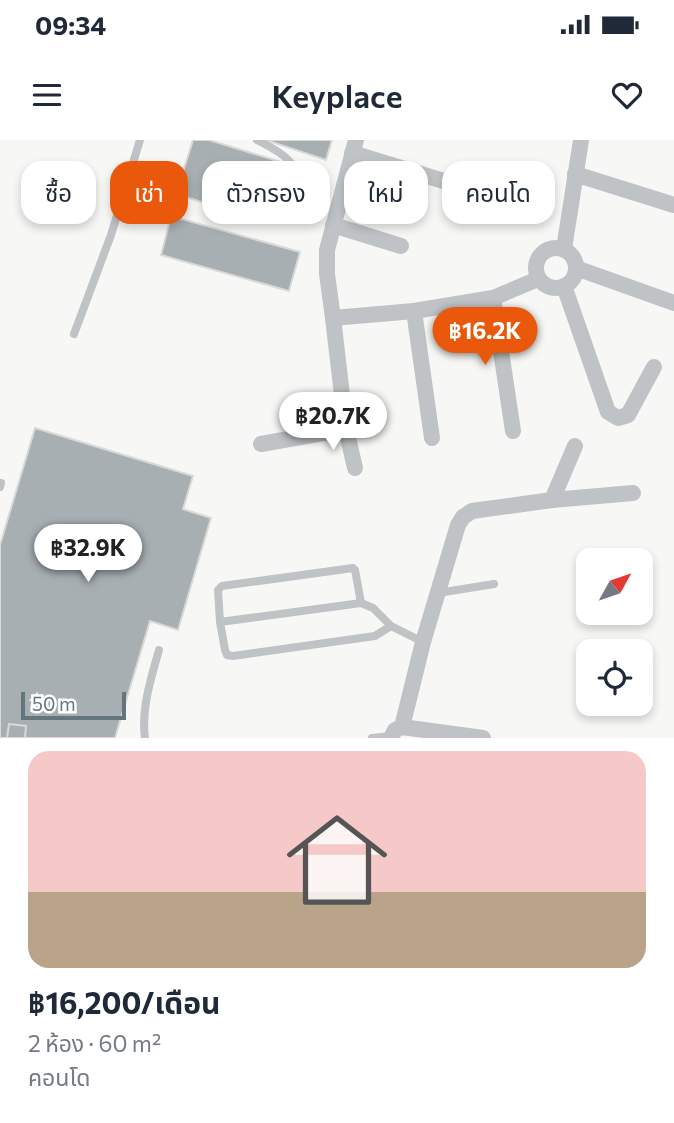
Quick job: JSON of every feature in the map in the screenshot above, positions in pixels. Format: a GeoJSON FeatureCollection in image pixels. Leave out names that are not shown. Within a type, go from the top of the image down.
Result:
{"type":"FeatureCollection","features":[{"type":"Feature","properties":{"kind":"street"},"geometry":{"type":"LineString","coordinates":[[564,249],[581,140]]}},
{"type":"Feature","properties":{"kind":"street"},"geometry":{"type":"LineString","coordinates":[[355,468],[346,429],[327,274],[327,250],[354,146],[442,178]]}},
{"type":"Feature","properties":{"kind":"street"},"geometry":{"type":"LineString","coordinates":[[575,174],[674,205]]}},
{"type":"Feature","properties":{"kind":"street"},"geometry":{"type":"LineString","coordinates":[[334,225],[401,246]]}},
{"type":"Feature","properties":{"kind":"street"},"geometry":{"type":"LineString","coordinates":[[551,247],[564,249],[573,257],[576,268],[573,279],[564,286],[547,286],[538,279],[535,266],[540,254],[551,247]]}},
{"type":"Feature","properties":{"kind":"street"},"geometry":{"type":"LineString","coordinates":[[576,268],[674,303]]}},
{"type":"Feature","properties":{"kind":"street"},"geometry":{"type":"LineString","coordinates":[[333,318],[414,311],[493,298],[538,279]]}},
{"type":"Feature","properties":{"kind":"street"},"geometry":{"type":"LineString","coordinates":[[564,286],[608,412],[618,418],[628,415],[654,367]]}},
{"type":"Feature","properties":{"kind":"street"},"geometry":{"type":"LineString","coordinates":[[493,298],[513,431]]}},
{"type":"Feature","properties":{"kind":"street"},"geometry":{"type":"LineString","coordinates":[[414,311],[432,438]]}},
{"type":"Feature","properties":{"kind":"street"},"geometry":{"type":"LineString","coordinates":[[261,444],[346,429]]}},
{"type":"Feature","properties":{"kind":"street"},"geometry":{"type":"LineString","coordinates":[[552,500],[575,446]]}},
{"type":"Feature","properties":{"kind":"street"},"geometry":{"type":"LineString","coordinates":[[484,738],[394,734],[458,525],[463,517],[472,511],[633,493]]}},
{"type":"Feature","properties":{"kind":"lane"},"geometry":{"type":"LineString","coordinates":[[257,140],[290,161]]}},
{"type":"Feature","properties":{"kind":"lane"},"geometry":{"type":"LineString","coordinates":[[74,334],[111,235],[141,141]]}},
{"type":"Feature","properties":{"kind":"lane"},"geometry":{"type":"LineString","coordinates":[[360,603],[355,570],[349,567],[222,586],[218,590],[225,650],[233,656],[375,636],[391,626]]}},
{"type":"Feature","properties":{"kind":"lane"},"geometry":{"type":"LineString","coordinates":[[438,593],[494,584]]}},
{"type":"Feature","properties":{"kind":"lane"},"geometry":{"type":"LineString","coordinates":[[220,622],[360,603],[373,608],[391,626],[423,642]]}},
{"type":"Feature","properties":{"kind":"lane"},"geometry":{"type":"LineString","coordinates":[[145,738],[148,691],[159,650]]}},
{"type":"Feature","properties":{"kind":"lane"},"geometry":{"type":"LineString","coordinates":[[372,738],[394,734]]}},
{"type":"Feature","properties":{"kind":"building"},"geometry":{"type":"Polygon","coordinates":[[[193,140],[209,140],[278,161],[202,161],[202,202],[188,198],[186,161],[193,140]]]}},
{"type":"Feature","properties":{"kind":"building"},"geometry":{"type":"Polygon","coordinates":[[[266,140],[332,140],[326,160],[266,140]]]}},
{"type":"Feature","properties":{"kind":"building"},"geometry":{"type":"Polygon","coordinates":[[[188,221],[300,252],[289,291],[161,255],[169,224],[188,224],[188,221]]]}},
{"type":"Feature","properties":{"kind":"building"},"geometry":{"type":"Polygon","coordinates":[[[35,428],[193,476],[183,509],[211,518],[178,630],[150,621],[115,738],[0,738],[0,545],[35,428]]]}},
{"type":"Feature","properties":{"kind":"building"},"geometry":{"type":"Polygon","coordinates":[[[9,724],[26,726],[25,738],[7,738],[9,724]]]}}]}
